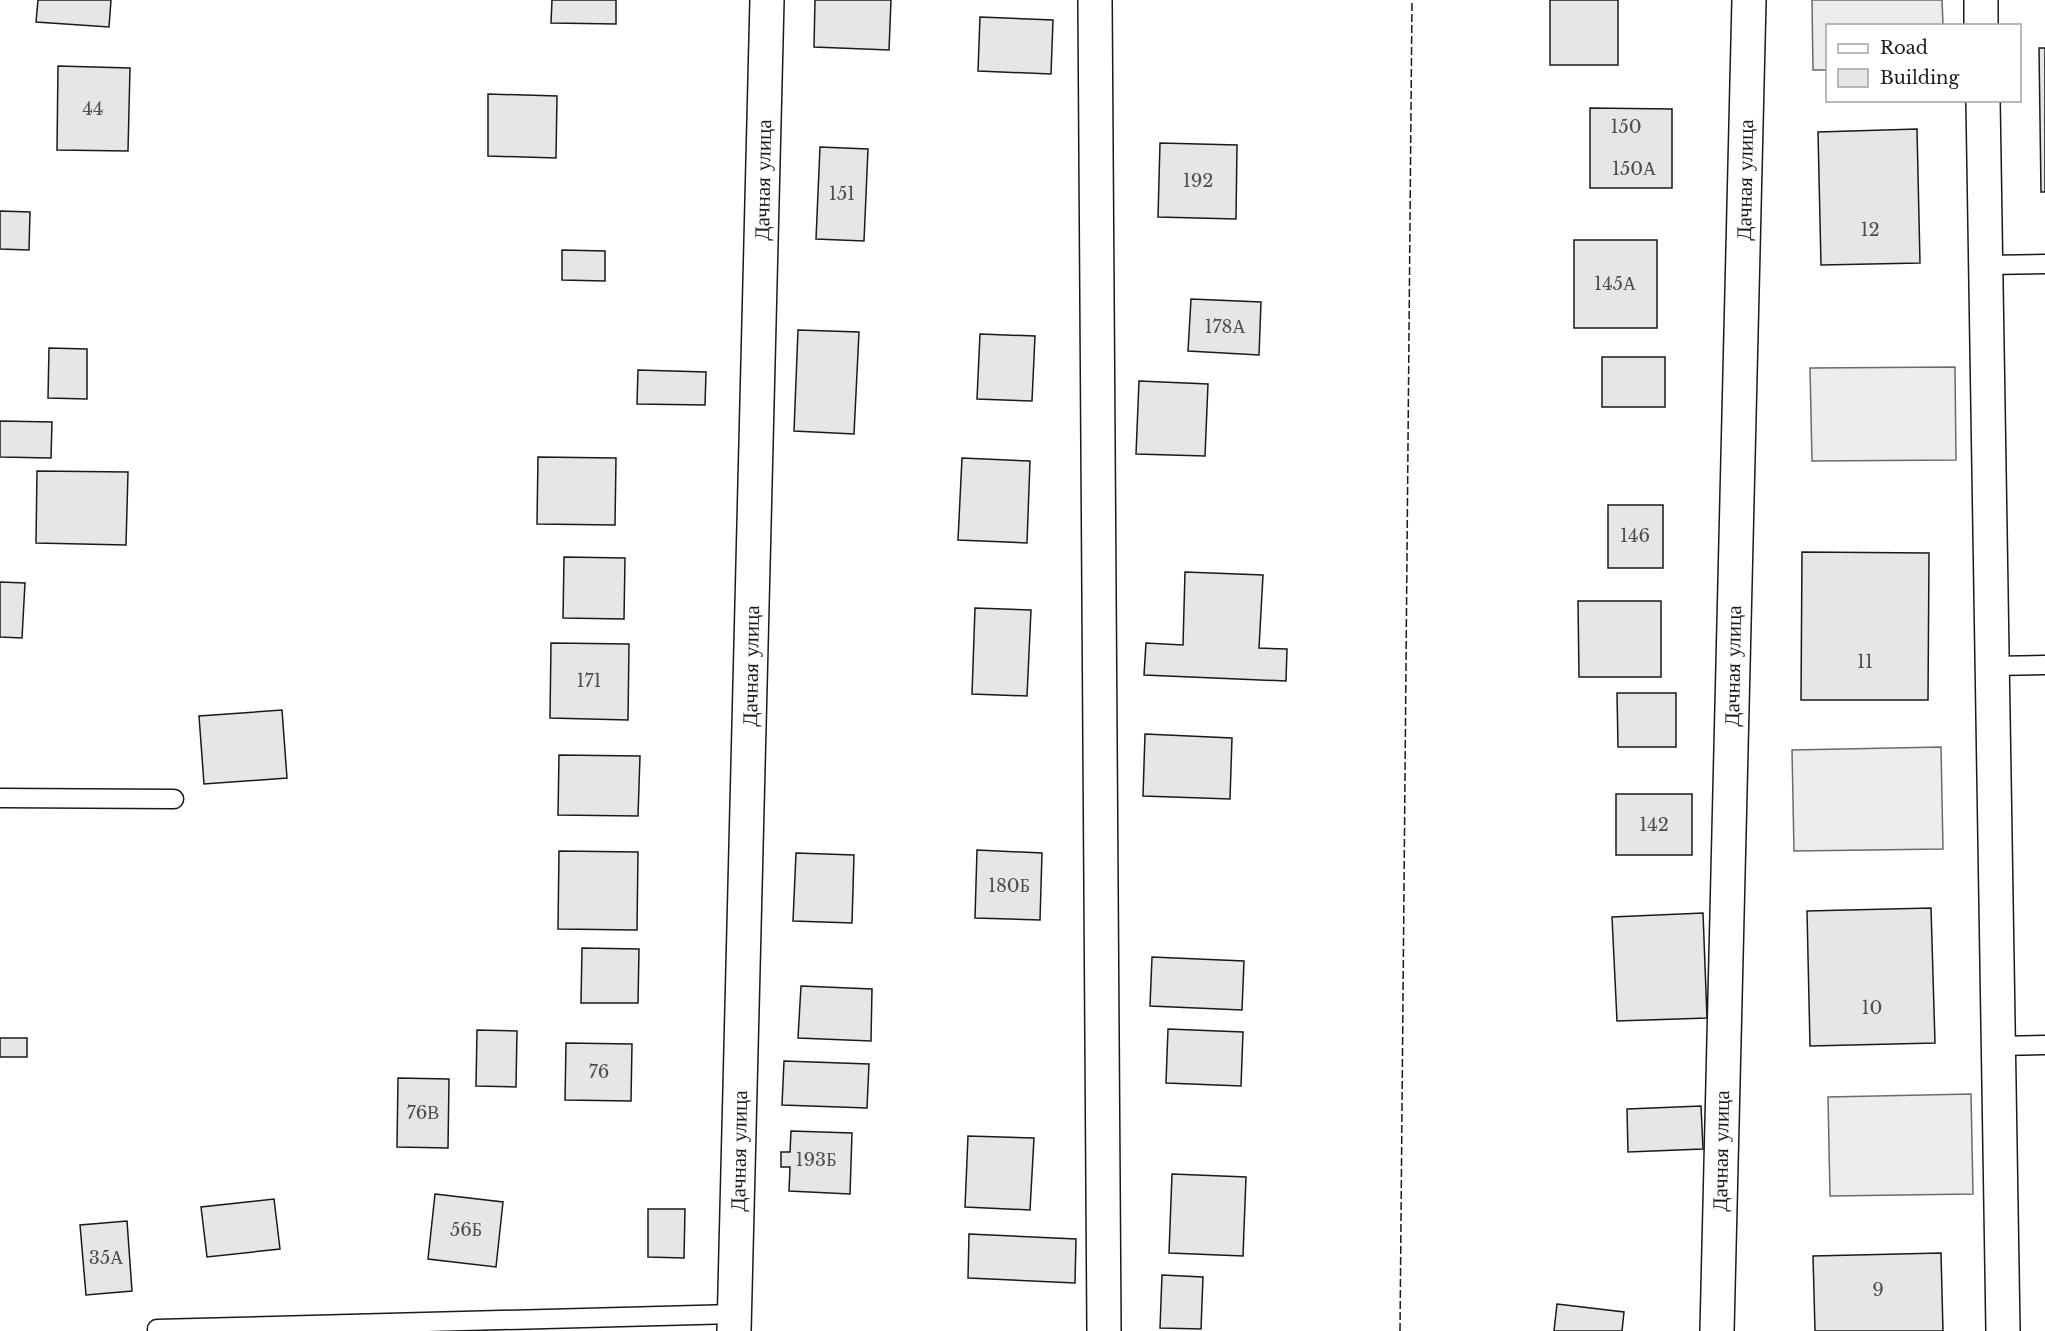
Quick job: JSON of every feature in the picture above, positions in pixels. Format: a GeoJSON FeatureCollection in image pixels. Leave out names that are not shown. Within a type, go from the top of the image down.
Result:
{"type":"FeatureCollection","features":[{"type":"Feature","properties":{"kind":"street","name":"Дачная улица"},"geometry":{"type":"LineString","coordinates":[[734,1322],[767,0]]}},
{"type":"Feature","properties":{"kind":"street"},"geometry":{"type":"LineString","coordinates":[[1095,0],[1104,1331]]}},
{"type":"Feature","properties":{"kind":"street","name":"Дачная улица"},"geometry":{"type":"LineString","coordinates":[[1717,1331],[1749,0]]}},
{"type":"Feature","properties":{"kind":"street"},"geometry":{"type":"LineString","coordinates":[[1981,0],[1982,24]]}},
{"type":"Feature","properties":{"kind":"street"},"geometry":{"type":"LineString","coordinates":[[1983,102],[2003,1331]]}},
{"type":"Feature","properties":{"kind":"lane"},"geometry":{"type":"LineString","coordinates":[[1986,265],[2045,264]]}},
{"type":"Feature","properties":{"kind":"lane"},"geometry":{"type":"LineString","coordinates":[[1992,666],[2045,664]]}},
{"type":"Feature","properties":{"kind":"lane"},"geometry":{"type":"LineString","coordinates":[[0,798],[174,799]]}},
{"type":"Feature","properties":{"kind":"lane"},"geometry":{"type":"LineString","coordinates":[[1998,1046],[2045,1045]]}},
{"type":"Feature","properties":{"kind":"lane"},"geometry":{"type":"LineString","coordinates":[[157,1329],[734,1322]]}},
{"type":"Feature","properties":{"kind":"shaded area"},"geometry":{"type":"Polygon","coordinates":[[[1812,0],[1942,0],[1943,24],[1826,24],[1826,70],[1813,70],[1812,0]]]}},
{"type":"Feature","properties":{"kind":"shaded area"},"geometry":{"type":"Polygon","coordinates":[[[1955,367],[1956,460],[1812,461],[1810,368],[1955,367]]]}},
{"type":"Feature","properties":{"kind":"shaded area"},"geometry":{"type":"Polygon","coordinates":[[[1941,747],[1943,849],[1794,851],[1792,750],[1941,747]]]}},
{"type":"Feature","properties":{"kind":"shaded area"},"geometry":{"type":"Polygon","coordinates":[[[1971,1094],[1973,1194],[1830,1196],[1828,1097],[1971,1094]]]}},
{"type":"Feature","properties":{"kind":"building"},"geometry":{"type":"Polygon","coordinates":[[[38,0],[111,0],[109,27],[36,22],[38,0]]]}},
{"type":"Feature","properties":{"kind":"building"},"geometry":{"type":"Polygon","coordinates":[[[552,0],[616,0],[616,24],[551,23],[552,0]]]}},
{"type":"Feature","properties":{"kind":"building"},"geometry":{"type":"Polygon","coordinates":[[[815,0],[891,0],[889,50],[814,47],[815,0]]]}},
{"type":"Feature","properties":{"kind":"building"},"geometry":{"type":"Polygon","coordinates":[[[1550,0],[1618,0],[1618,65],[1550,65],[1550,0]]]}},
{"type":"Feature","properties":{"kind":"building"},"geometry":{"type":"Polygon","coordinates":[[[980,17],[1053,20],[1051,74],[978,71],[980,17]]]}},
{"type":"Feature","properties":{"kind":"building"},"geometry":{"type":"Polygon","coordinates":[[[2039,48],[2045,48],[2045,192],[2041,192],[2039,48]]]}},
{"type":"Feature","properties":{"kind":"building"},"geometry":{"type":"Polygon","coordinates":[[[58,66],[130,68],[128,151],[57,150],[58,66]]]}},
{"type":"Feature","properties":{"kind":"building"},"geometry":{"type":"Polygon","coordinates":[[[488,94],[557,96],[556,158],[488,156],[488,94]]]}},
{"type":"Feature","properties":{"kind":"building"},"geometry":{"type":"Polygon","coordinates":[[[1590,108],[1672,109],[1672,188],[1590,188],[1590,108]]]}},
{"type":"Feature","properties":{"kind":"building"},"geometry":{"type":"Polygon","coordinates":[[[1917,129],[1920,263],[1821,265],[1818,132],[1917,129]]]}},
{"type":"Feature","properties":{"kind":"building"},"geometry":{"type":"Polygon","coordinates":[[[1160,143],[1237,145],[1236,219],[1158,217],[1160,143]]]}},
{"type":"Feature","properties":{"kind":"building"},"geometry":{"type":"Polygon","coordinates":[[[820,147],[868,149],[864,241],[816,239],[820,147]]]}},
{"type":"Feature","properties":{"kind":"building"},"geometry":{"type":"Polygon","coordinates":[[[0,211],[30,212],[29,250],[0,249],[0,211]]]}},
{"type":"Feature","properties":{"kind":"building"},"geometry":{"type":"Polygon","coordinates":[[[1574,240],[1657,240],[1657,328],[1574,328],[1574,240]]]}},
{"type":"Feature","properties":{"kind":"building"},"geometry":{"type":"Polygon","coordinates":[[[562,250],[605,251],[605,281],[562,280],[562,250]]]}},
{"type":"Feature","properties":{"kind":"building"},"geometry":{"type":"Polygon","coordinates":[[[1191,299],[1261,302],[1259,355],[1188,351],[1191,299]]]}},
{"type":"Feature","properties":{"kind":"building"},"geometry":{"type":"Polygon","coordinates":[[[798,330],[859,332],[854,434],[794,431],[798,330]]]}},
{"type":"Feature","properties":{"kind":"building"},"geometry":{"type":"Polygon","coordinates":[[[980,334],[1035,336],[1032,401],[977,399],[980,334]]]}},
{"type":"Feature","properties":{"kind":"building"},"geometry":{"type":"Polygon","coordinates":[[[49,348],[87,349],[87,399],[48,398],[49,348]]]}},
{"type":"Feature","properties":{"kind":"building"},"geometry":{"type":"Polygon","coordinates":[[[1602,357],[1665,357],[1665,407],[1602,407],[1602,357]]]}},
{"type":"Feature","properties":{"kind":"building"},"geometry":{"type":"Polygon","coordinates":[[[638,370],[706,372],[705,405],[637,404],[638,370]]]}},
{"type":"Feature","properties":{"kind":"building"},"geometry":{"type":"Polygon","coordinates":[[[1139,381],[1208,384],[1205,456],[1136,454],[1139,381]]]}},
{"type":"Feature","properties":{"kind":"building"},"geometry":{"type":"Polygon","coordinates":[[[0,421],[52,422],[51,458],[0,457],[0,421]]]}},
{"type":"Feature","properties":{"kind":"building"},"geometry":{"type":"Polygon","coordinates":[[[538,457],[616,458],[615,525],[537,524],[538,457]]]}},
{"type":"Feature","properties":{"kind":"building"},"geometry":{"type":"Polygon","coordinates":[[[962,458],[1030,461],[1027,543],[958,540],[962,458]]]}},
{"type":"Feature","properties":{"kind":"building"},"geometry":{"type":"Polygon","coordinates":[[[37,471],[128,472],[126,545],[36,543],[37,471]]]}},
{"type":"Feature","properties":{"kind":"building"},"geometry":{"type":"Polygon","coordinates":[[[1608,505],[1663,505],[1663,568],[1608,568],[1608,505]]]}},
{"type":"Feature","properties":{"kind":"building"},"geometry":{"type":"Polygon","coordinates":[[[1802,552],[1929,553],[1928,700],[1801,700],[1802,552]]]}},
{"type":"Feature","properties":{"kind":"building"},"geometry":{"type":"Polygon","coordinates":[[[564,557],[625,558],[624,619],[563,618],[564,557]]]}},
{"type":"Feature","properties":{"kind":"building"},"geometry":{"type":"Polygon","coordinates":[[[1185,572],[1263,575],[1259,648],[1287,649],[1286,681],[1144,675],[1146,643],[1183,645],[1185,572]]]}},
{"type":"Feature","properties":{"kind":"building"},"geometry":{"type":"Polygon","coordinates":[[[0,582],[25,583],[22,638],[0,637],[0,582]]]}},
{"type":"Feature","properties":{"kind":"building"},"geometry":{"type":"Polygon","coordinates":[[[1578,601],[1661,601],[1661,677],[1579,677],[1578,601]]]}},
{"type":"Feature","properties":{"kind":"building"},"geometry":{"type":"Polygon","coordinates":[[[975,608],[1031,610],[1027,696],[972,694],[975,608]]]}},
{"type":"Feature","properties":{"kind":"building"},"geometry":{"type":"Polygon","coordinates":[[[551,643],[629,644],[628,720],[550,718],[551,643]]]}},
{"type":"Feature","properties":{"kind":"building"},"geometry":{"type":"Polygon","coordinates":[[[1617,693],[1676,693],[1676,747],[1618,747],[1617,693]]]}},
{"type":"Feature","properties":{"kind":"building"},"geometry":{"type":"Polygon","coordinates":[[[282,710],[287,778],[204,784],[199,716],[282,710]]]}},
{"type":"Feature","properties":{"kind":"building"},"geometry":{"type":"Polygon","coordinates":[[[1145,734],[1232,738],[1230,799],[1143,796],[1145,734]]]}},
{"type":"Feature","properties":{"kind":"building"},"geometry":{"type":"Polygon","coordinates":[[[559,755],[640,756],[638,816],[558,815],[559,755]]]}},
{"type":"Feature","properties":{"kind":"building"},"geometry":{"type":"Polygon","coordinates":[[[1616,794],[1692,794],[1692,855],[1616,855],[1616,794]]]}},
{"type":"Feature","properties":{"kind":"building"},"geometry":{"type":"Polygon","coordinates":[[[977,850],[1042,853],[1040,920],[975,918],[977,850]]]}},
{"type":"Feature","properties":{"kind":"building"},"geometry":{"type":"Polygon","coordinates":[[[559,851],[638,852],[637,930],[558,929],[559,851]]]}},
{"type":"Feature","properties":{"kind":"building"},"geometry":{"type":"Polygon","coordinates":[[[796,853],[854,855],[852,923],[793,921],[796,853]]]}},
{"type":"Feature","properties":{"kind":"building"},"geometry":{"type":"Polygon","coordinates":[[[1931,908],[1935,1043],[1810,1046],[1807,911],[1931,908]]]}},
{"type":"Feature","properties":{"kind":"building"},"geometry":{"type":"Polygon","coordinates":[[[1703,913],[1707,1018],[1617,1021],[1612,917],[1703,913]]]}},
{"type":"Feature","properties":{"kind":"building"},"geometry":{"type":"Polygon","coordinates":[[[582,948],[639,949],[638,1003],[581,1003],[582,948]]]}},
{"type":"Feature","properties":{"kind":"building"},"geometry":{"type":"Polygon","coordinates":[[[1152,957],[1244,961],[1242,1010],[1150,1006],[1152,957]]]}},
{"type":"Feature","properties":{"kind":"building"},"geometry":{"type":"Polygon","coordinates":[[[801,986],[872,989],[871,1041],[798,1038],[801,986]]]}},
{"type":"Feature","properties":{"kind":"building"},"geometry":{"type":"Polygon","coordinates":[[[1168,1029],[1243,1032],[1241,1086],[1166,1083],[1168,1029]]]}},
{"type":"Feature","properties":{"kind":"building"},"geometry":{"type":"Polygon","coordinates":[[[477,1030],[517,1031],[516,1087],[476,1086],[477,1030]]]}},
{"type":"Feature","properties":{"kind":"building"},"geometry":{"type":"Polygon","coordinates":[[[0,1038],[27,1038],[27,1057],[0,1057],[0,1038]]]}},
{"type":"Feature","properties":{"kind":"building"},"geometry":{"type":"Polygon","coordinates":[[[566,1043],[632,1044],[631,1101],[565,1100],[566,1043]]]}},
{"type":"Feature","properties":{"kind":"building"},"geometry":{"type":"Polygon","coordinates":[[[784,1061],[869,1064],[867,1108],[782,1105],[784,1061]]]}},
{"type":"Feature","properties":{"kind":"building"},"geometry":{"type":"Polygon","coordinates":[[[398,1078],[449,1079],[448,1148],[397,1147],[398,1078]]]}},
{"type":"Feature","properties":{"kind":"building"},"geometry":{"type":"Polygon","coordinates":[[[1701,1106],[1703,1149],[1628,1152],[1627,1109],[1701,1106]]]}},
{"type":"Feature","properties":{"kind":"building"},"geometry":{"type":"Polygon","coordinates":[[[791,1131],[852,1133],[850,1194],[789,1191],[790,1167],[781,1167],[781,1152],[790,1152],[791,1131]]]}},
{"type":"Feature","properties":{"kind":"building"},"geometry":{"type":"Polygon","coordinates":[[[968,1136],[1034,1138],[1030,1210],[965,1207],[968,1136]]]}},
{"type":"Feature","properties":{"kind":"building"},"geometry":{"type":"Polygon","coordinates":[[[1172,1174],[1246,1177],[1243,1256],[1169,1253],[1172,1174]]]}},
{"type":"Feature","properties":{"kind":"building"},"geometry":{"type":"Polygon","coordinates":[[[435,1194],[503,1202],[496,1267],[428,1259],[435,1194]]]}},
{"type":"Feature","properties":{"kind":"building"},"geometry":{"type":"Polygon","coordinates":[[[274,1199],[280,1249],[207,1257],[201,1207],[274,1199]]]}},
{"type":"Feature","properties":{"kind":"building"},"geometry":{"type":"Polygon","coordinates":[[[648,1209],[685,1209],[684,1258],[648,1257],[648,1209]]]}},
{"type":"Feature","properties":{"kind":"building"},"geometry":{"type":"Polygon","coordinates":[[[127,1221],[132,1291],[86,1295],[80,1225],[127,1221]]]}},
{"type":"Feature","properties":{"kind":"building"},"geometry":{"type":"Polygon","coordinates":[[[969,1234],[1076,1239],[1075,1283],[968,1278],[969,1234]]]}},
{"type":"Feature","properties":{"kind":"building"},"geometry":{"type":"Polygon","coordinates":[[[1941,1253],[1943,1331],[1815,1331],[1813,1256],[1941,1253]]]}},
{"type":"Feature","properties":{"kind":"building"},"geometry":{"type":"Polygon","coordinates":[[[1162,1275],[1203,1277],[1201,1329],[1160,1328],[1162,1275]]]}},
{"type":"Feature","properties":{"kind":"building"},"geometry":{"type":"Polygon","coordinates":[[[1557,1304],[1624,1312],[1622,1331],[1554,1331],[1557,1304]]]}},
{"type":"Feature","properties":{"kind":"fence"},"geometry":{"type":"LineString","coordinates":[[1400,1331],[1412,0]]}}]}
